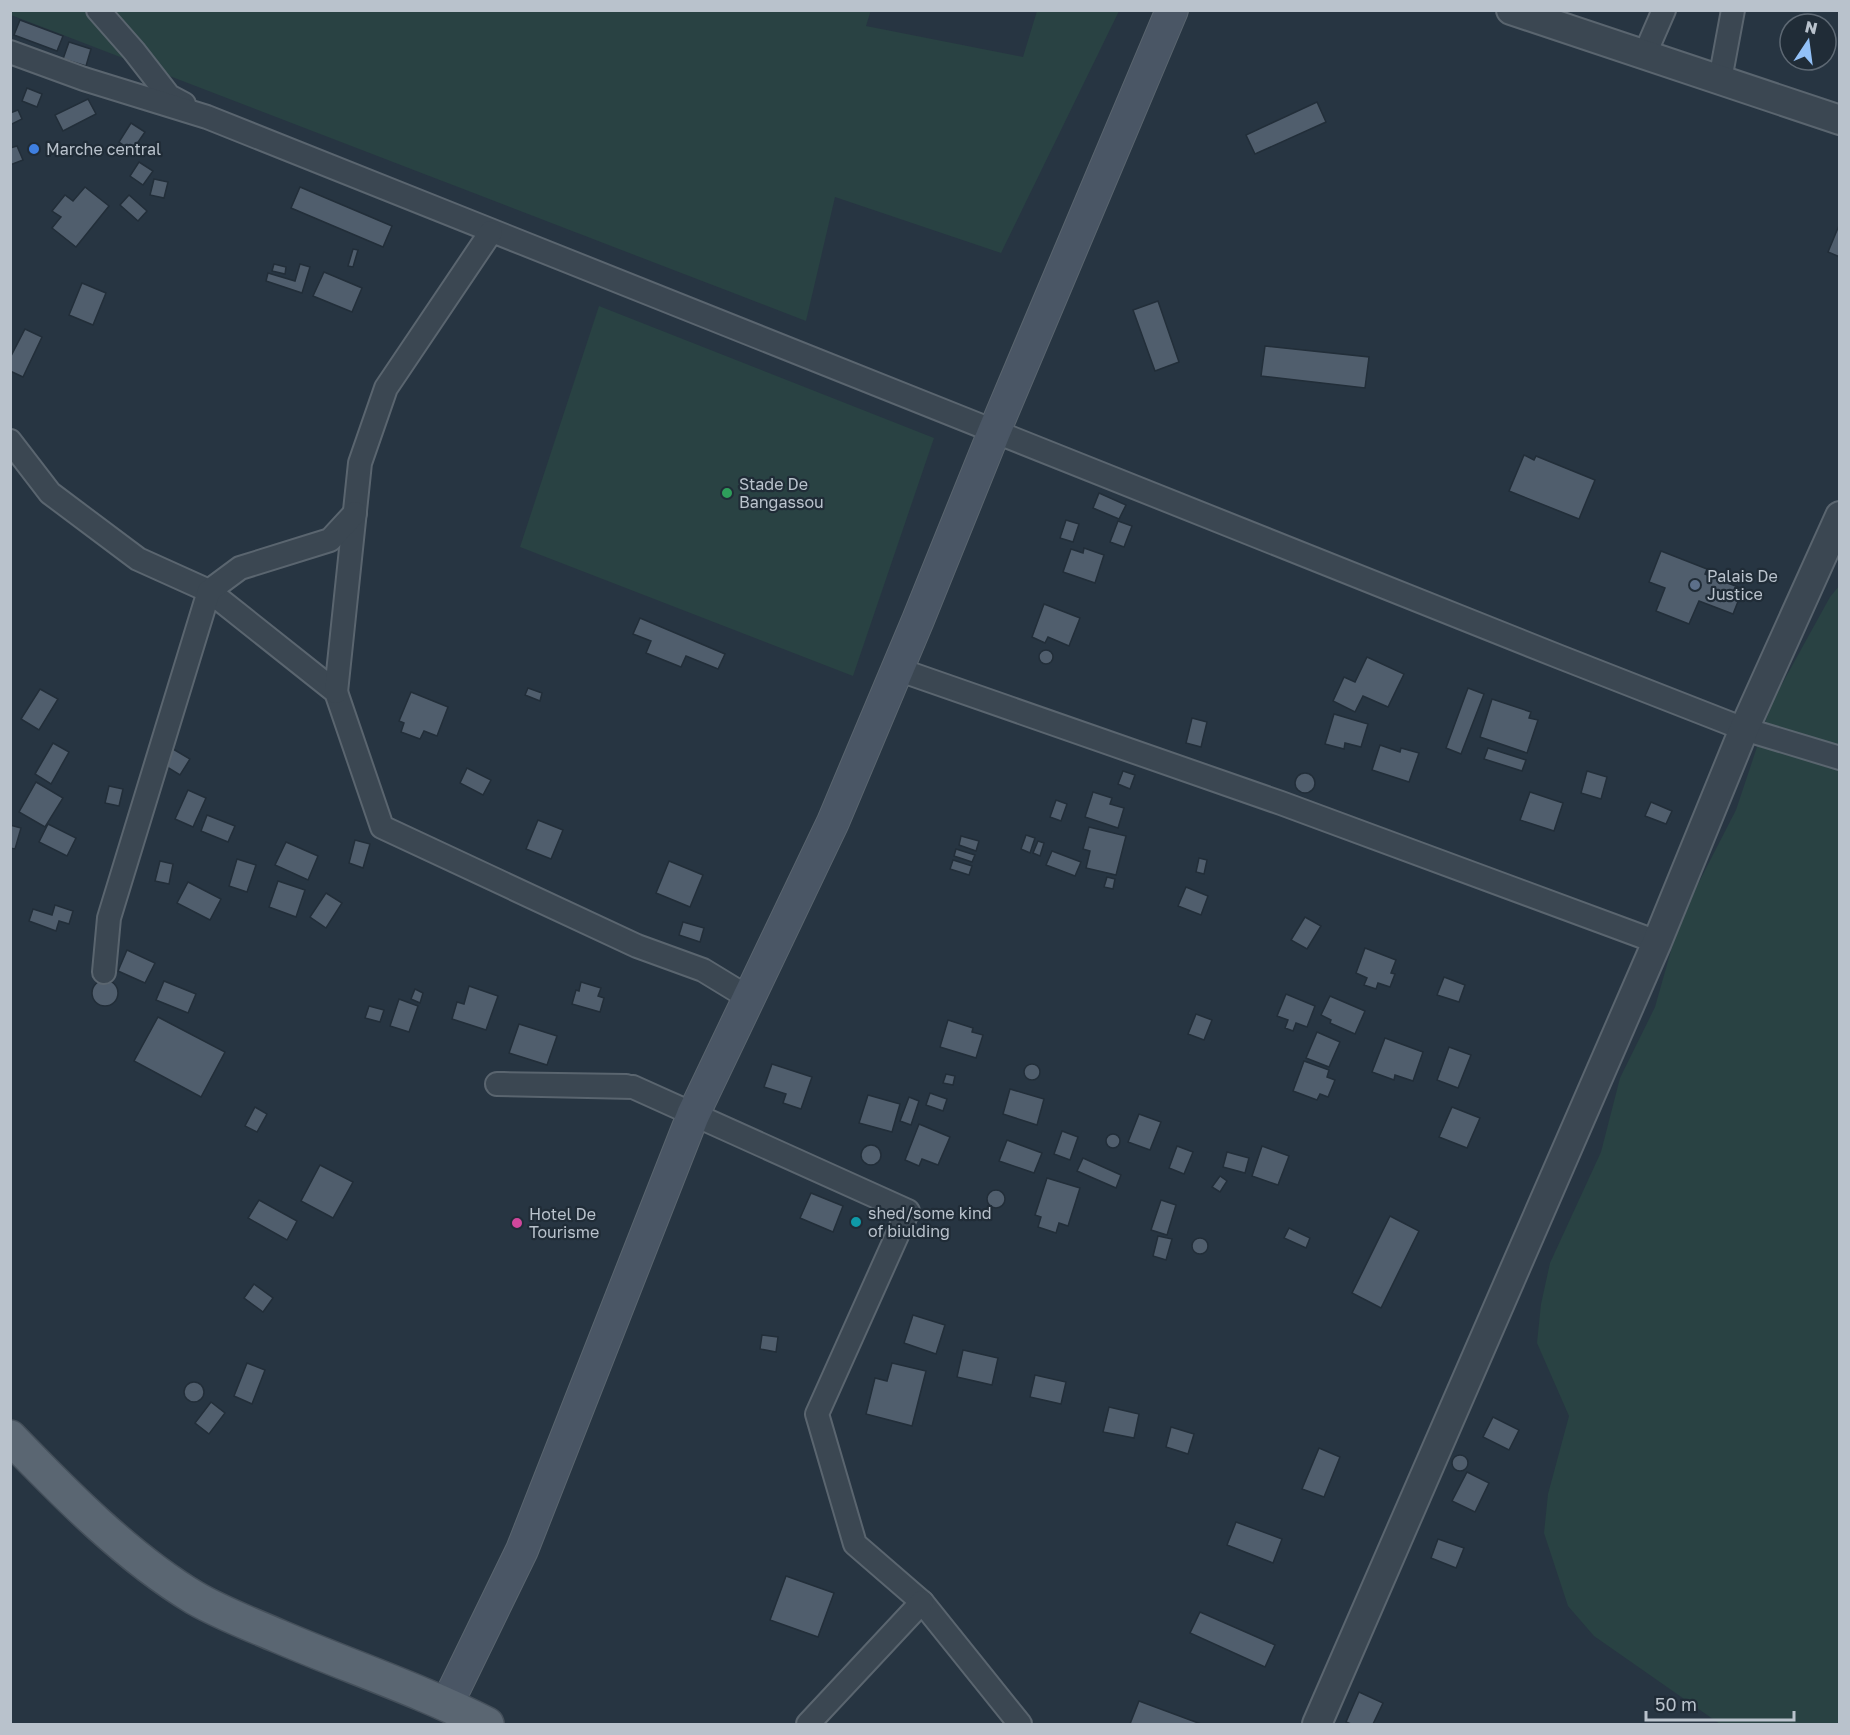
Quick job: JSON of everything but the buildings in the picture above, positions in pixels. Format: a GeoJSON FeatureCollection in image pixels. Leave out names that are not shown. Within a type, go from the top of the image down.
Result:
{"type":"FeatureCollection","features":[{"type":"Feature","properties":{"kind":"main road"},"geometry":{"type":"LineString","coordinates":[[442,1714],[522,1550],[693,1115],[834,822],[994,432],[1172,10]]}},
{"type":"Feature","properties":{"kind":"main road"},"geometry":{"type":"LineString","coordinates":[[10,1437],[59,1488],[156,1573],[197,1599],[239,1620],[326,1656],[442,1714],[487,1725]]}},
{"type":"Feature","properties":{"kind":"street"},"geometry":{"type":"LineString","coordinates":[[98,10],[169,96],[207,117]]}},
{"type":"Feature","properties":{"kind":"street"},"geometry":{"type":"LineString","coordinates":[[1511,10],[1839,120]]}},
{"type":"Feature","properties":{"kind":"street"},"geometry":{"type":"LineString","coordinates":[[1644,56],[1664,10]]}},
{"type":"Feature","properties":{"kind":"street"},"geometry":{"type":"LineString","coordinates":[[1720,80],[1733,10]]}},
{"type":"Feature","properties":{"kind":"street"},"geometry":{"type":"LineString","coordinates":[[10,52],[84,79],[207,117],[1744,729],[1839,758]]}},
{"type":"Feature","properties":{"kind":"street"},"geometry":{"type":"LineString","coordinates":[[491,232],[386,388],[360,463],[336,692],[382,827],[637,946],[703,970],[749,998]]}},
{"type":"Feature","properties":{"kind":"street"},"geometry":{"type":"LineString","coordinates":[[10,441],[58,500],[138,559],[209,591],[336,692]]}},
{"type":"Feature","properties":{"kind":"street"},"geometry":{"type":"LineString","coordinates":[[104,972],[109,918],[209,591],[240,567],[330,540],[355,513]]}},
{"type":"Feature","properties":{"kind":"street"},"geometry":{"type":"LineString","coordinates":[[1317,1725],[1658,942],[1744,729],[1839,516]]}},
{"type":"Feature","properties":{"kind":"street"},"geometry":{"type":"LineString","coordinates":[[897,669],[1292,807],[1658,942]]}},
{"type":"Feature","properties":{"kind":"street"},"geometry":{"type":"LineString","coordinates":[[626,1086],[497,1084],[633,1087],[908,1211],[817,1414],[855,1544],[922,1602],[1020,1725]]}},
{"type":"Feature","properties":{"kind":"street"},"geometry":{"type":"LineString","coordinates":[[808,1725],[922,1602]]}},
{"type":"Feature","properties":{"kind":"green space"},"geometry":{"type":"Polygon","coordinates":[[[871,10],[866,26],[1023,57],[1037,11],[1119,11],[1001,253],[835,197],[806,321],[11,15],[10,11],[871,10]]]}},
{"type":"Feature","properties":{"kind":"green space","name":"Stade De Bangassou"},"geometry":{"type":"Polygon","coordinates":[[[599,306],[934,438],[853,676],[520,547],[599,306]]]}},
{"type":"Feature","properties":{"kind":"green space"},"geometry":{"type":"Polygon","coordinates":[[[1839,586],[1839,1724],[1720,1724],[1594,1636],[1568,1606],[1544,1533],[1548,1494],[1569,1416],[1537,1343],[1541,1304],[1550,1263],[1601,1152],[1620,1078],[1655,1007],[1680,919],[1736,810],[1772,702],[1830,597],[1839,586]]]}},
{"type":"Feature","properties":{"kind":"place","name":"Marche central"},"geometry":{"type":"Point","coordinates":[34,149]}},
{"type":"Feature","properties":{"kind":"place","name":"Stade De Bangassou"},"geometry":{"type":"Point","coordinates":[727,493]}},
{"type":"Feature","properties":{"kind":"place","name":"Palais De Justice"},"geometry":{"type":"Point","coordinates":[1695,585]}},
{"type":"Feature","properties":{"kind":"place","name":"shed/some kind of biulding"},"geometry":{"type":"Point","coordinates":[856,1222]}},
{"type":"Feature","properties":{"kind":"place","name":"Hotel De Tourisme"},"geometry":{"type":"Point","coordinates":[517,1223]}}]}
